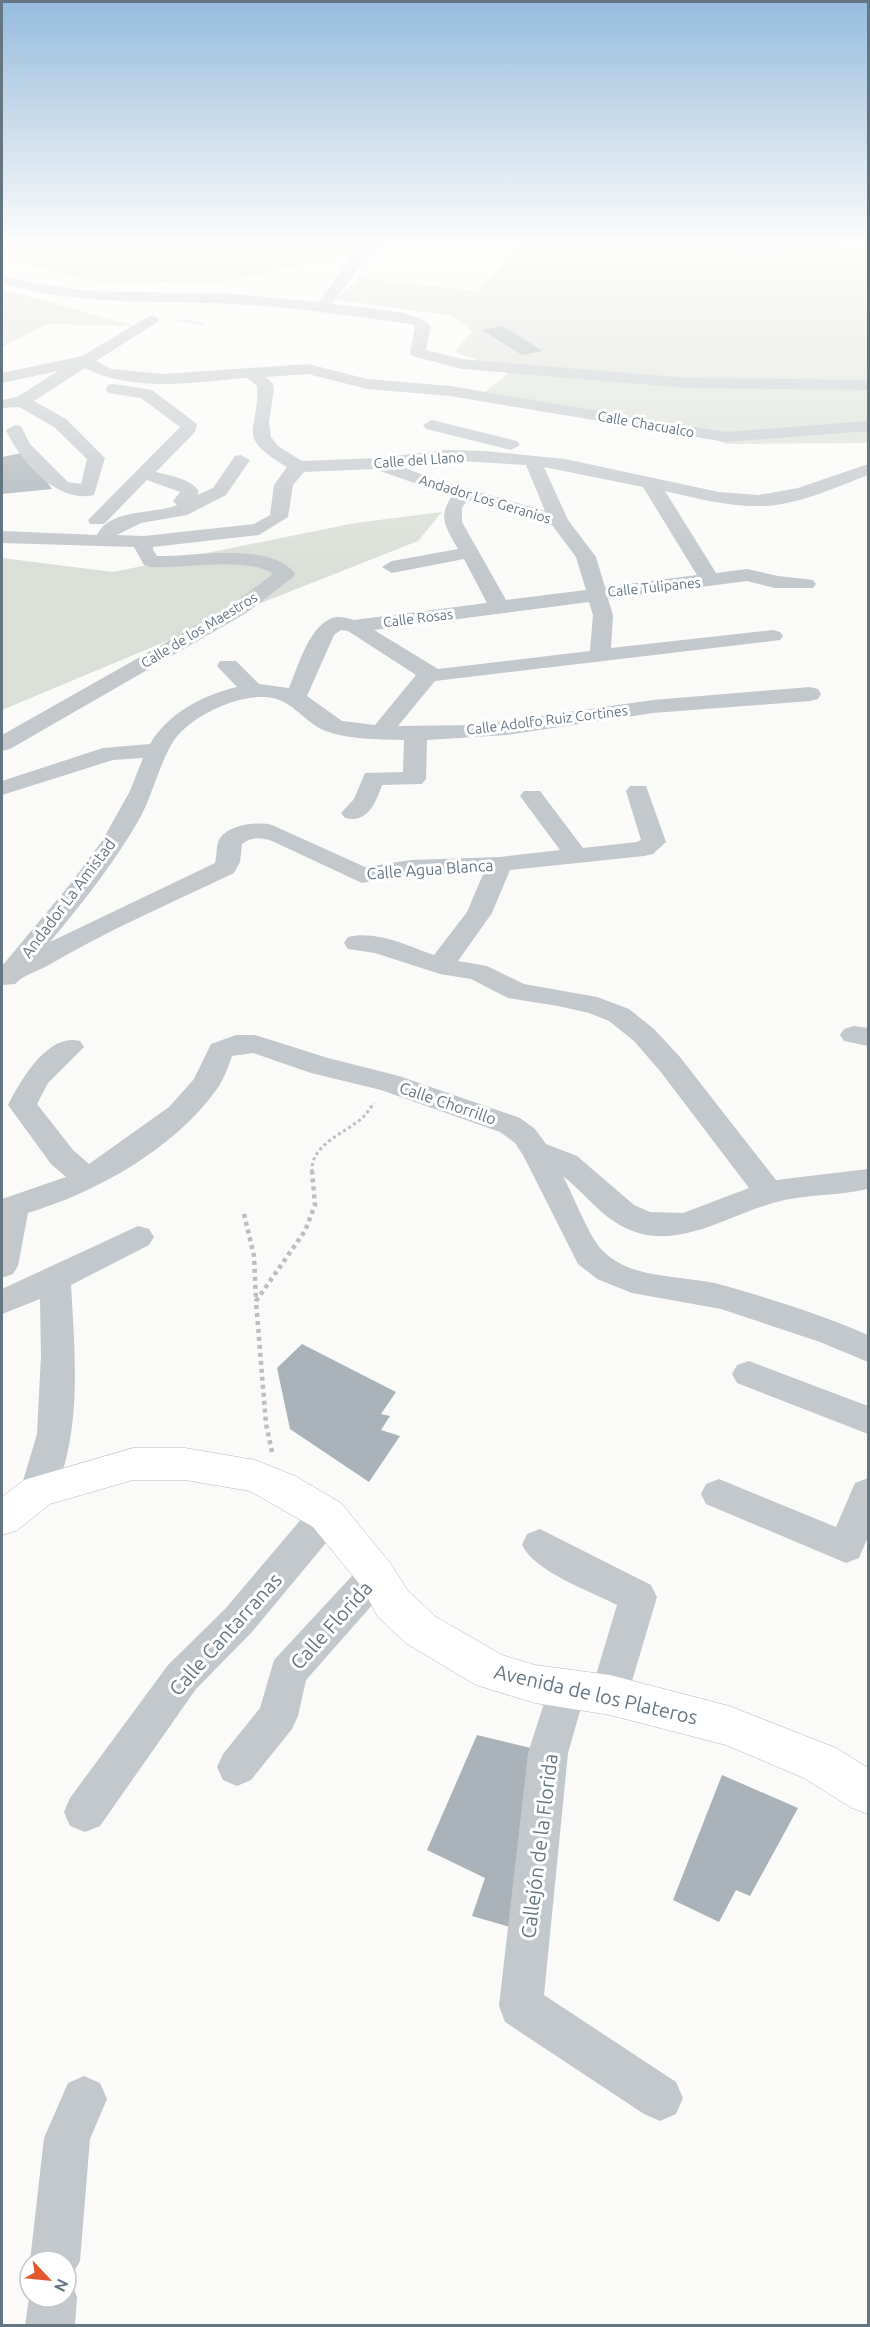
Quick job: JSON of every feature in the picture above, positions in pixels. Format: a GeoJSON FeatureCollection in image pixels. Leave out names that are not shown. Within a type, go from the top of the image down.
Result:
{"type":"FeatureCollection","features":[{"type":"Feature","properties":{"kind":"main road","name":"Avenida de los Plateros"},"geometry":{"type":"LineString","coordinates":[[2,1519],[38,1491],[134,1464],[185,1464],[255,1476],[281,1487],[327,1515],[376,1575],[393,1604],[421,1630],[491,1671],[535,1684],[610,1695],[729,1726],[778,1743],[820,1763],[868,1793]]}},
{"type":"Feature","properties":{"kind":"street"},"geometry":{"type":"LineString","coordinates":[[2,405],[22,401],[100,351]]}},
{"type":"Feature","properties":{"kind":"street"},"geometry":{"type":"LineString","coordinates":[[418,351],[418,353],[462,364],[687,383],[868,385]]}},
{"type":"Feature","properties":{"kind":"street"},"geometry":{"type":"LineString","coordinates":[[8,376],[83,361]]}},
{"type":"Feature","properties":{"kind":"street","name":"Calle Chacualco"},"geometry":{"type":"LineString","coordinates":[[83,361],[107,373],[163,379],[308,369],[367,384],[450,391],[726,437],[868,426]]}},
{"type":"Feature","properties":{"kind":"street"},"geometry":{"type":"LineString","coordinates":[[22,401],[60,423],[96,458],[88,491],[109,532],[144,542],[259,529],[279,517],[281,485],[298,467],[270,449],[263,439],[260,425],[279,394],[308,369]]}},
{"type":"Feature","properties":{"kind":"street"},"geometry":{"type":"LineString","coordinates":[[8,376],[65,373],[90,384],[141,392],[181,403]]}},
{"type":"Feature","properties":{"kind":"street"},"geometry":{"type":"LineString","coordinates":[[252,374],[279,394]]}},
{"type":"Feature","properties":{"kind":"street"},"geometry":{"type":"LineString","coordinates":[[109,532],[144,474],[189,428],[181,403],[163,379]]}},
{"type":"Feature","properties":{"kind":"street"},"geometry":{"type":"LineString","coordinates":[[22,401],[8,432],[62,486],[88,491]]}},
{"type":"Feature","properties":{"kind":"street"},"geometry":{"type":"LineString","coordinates":[[432,425],[524,448],[528,452],[530,461],[559,521],[586,557],[603,615],[600,657]]}},
{"type":"Feature","properties":{"kind":"street"},"geometry":{"type":"LineString","coordinates":[[681,431],[691,439],[742,453]]}},
{"type":"Feature","properties":{"kind":"street"},"geometry":{"type":"LineString","coordinates":[[387,461],[391,441]]}},
{"type":"Feature","properties":{"kind":"street","name":"Calle del Llano"},"geometry":{"type":"LineString","coordinates":[[298,467],[444,455],[530,461],[588,468],[719,498],[759,501],[802,493],[868,469]]}},
{"type":"Feature","properties":{"kind":"street"},"geometry":{"type":"LineString","coordinates":[[2,537],[78,541],[109,532],[139,517],[177,513],[189,503],[220,491],[241,460]]}},
{"type":"Feature","properties":{"kind":"street","name":"Andador Los Geranios"},"geometry":{"type":"LineString","coordinates":[[387,461],[462,494],[559,521]]}},
{"type":"Feature","properties":{"kind":"street"},"geometry":{"type":"LineString","coordinates":[[144,474],[180,484],[190,491],[182,501],[189,503]]}},
{"type":"Feature","properties":{"kind":"street"},"geometry":{"type":"LineString","coordinates":[[844,477],[868,488]]}},
{"type":"Feature","properties":{"kind":"street"},"geometry":{"type":"LineString","coordinates":[[650,481],[710,580]]}},
{"type":"Feature","properties":{"kind":"street"},"geometry":{"type":"LineString","coordinates":[[462,494],[451,515],[501,609]]}},
{"type":"Feature","properties":{"kind":"street","name":"Calle de los Maestros"},"geometry":{"type":"LineString","coordinates":[[2,744],[239,609],[285,574],[276,567],[249,558],[189,563],[151,561],[143,550],[144,542]]}},
{"type":"Feature","properties":{"kind":"street"},"geometry":{"type":"LineString","coordinates":[[392,567],[470,552]]}},
{"type":"Feature","properties":{"kind":"street","name":"Calle Tulipanes"},"geometry":{"type":"LineString","coordinates":[[501,609],[597,593],[747,575],[775,582],[806,584]]}},
{"type":"Feature","properties":{"kind":"street"},"geometry":{"type":"LineString","coordinates":[[328,603],[345,624],[429,674],[600,657],[773,636]]}},
{"type":"Feature","properties":{"kind":"street","name":"Calle Rosas"},"geometry":{"type":"LineString","coordinates":[[345,624],[501,609]]}},
{"type":"Feature","properties":{"kind":"street"},"geometry":{"type":"LineString","coordinates":[[228,666],[252,690],[272,692],[295,699],[325,632],[345,624]]}},
{"type":"Feature","properties":{"kind":"street"},"geometry":{"type":"LineString","coordinates":[[381,732],[429,674]]}},
{"type":"Feature","properties":{"kind":"street","name":"Andador La Amistad"},"geometry":{"type":"LineString","coordinates":[[4,980],[91,874],[134,808],[158,750],[176,724],[222,699],[252,690]]}},
{"type":"Feature","properties":{"kind":"street"},"geometry":{"type":"LineString","coordinates":[[618,690],[632,709]]}},
{"type":"Feature","properties":{"kind":"street","name":"Calle Adolfo Ruiz Cortines"},"geometry":{"type":"LineString","coordinates":[[295,699],[326,723],[338,728],[416,735],[582,719],[632,709],[810,694]]}},
{"type":"Feature","properties":{"kind":"street"},"geometry":{"type":"LineString","coordinates":[[353,813],[365,801],[373,778],[414,779],[416,735]]}},
{"type":"Feature","properties":{"kind":"street"},"geometry":{"type":"LineString","coordinates":[[2,788],[111,753],[158,750]]}},
{"type":"Feature","properties":{"kind":"street","name":"Calle Agua Blanca"},"geometry":{"type":"LineString","coordinates":[[4,980],[70,941],[225,868],[228,862],[230,842],[238,835],[250,831],[263,830],[281,836],[362,875],[411,867],[500,864],[577,857],[644,849],[654,842],[638,791]]}},
{"type":"Feature","properties":{"kind":"street"},"geometry":{"type":"LineString","coordinates":[[532,796],[577,857]]}},
{"type":"Feature","properties":{"kind":"street"},"geometry":{"type":"LineString","coordinates":[[440,966],[479,913],[500,864]]}},
{"type":"Feature","properties":{"kind":"street"},"geometry":{"type":"LineString","coordinates":[[357,943],[378,945],[440,966],[485,974],[518,992],[558,997],[597,1006],[619,1015],[644,1035],[670,1064],[769,1193]]}},
{"type":"Feature","properties":{"kind":"street","name":"Calle Chorrillo"},"geometry":{"type":"LineString","coordinates":[[6,1208],[58,1193],[88,1179],[179,1114],[206,1083],[221,1050],[236,1044],[255,1044],[321,1066],[389,1083],[510,1125],[525,1136],[536,1152],[589,1256],[608,1271],[632,1281],[723,1297],[832,1333],[868,1349]]}},
{"type":"Feature","properties":{"kind":"street"},"geometry":{"type":"LineString","coordinates":[[70,1047],[36,1078],[22,1105],[62,1157],[88,1179]]}},
{"type":"Feature","properties":{"kind":"street"},"geometry":{"type":"LineString","coordinates":[[536,1152],[556,1156],[569,1164],[626,1215],[657,1226],[673,1227],[691,1222],[769,1193],[868,1179]]}},
{"type":"Feature","properties":{"kind":"street"},"geometry":{"type":"LineString","coordinates":[[2,1266],[13,1218],[6,1208]]}},
{"type":"Feature","properties":{"kind":"street"},"geometry":{"type":"LineString","coordinates":[[2,1302],[55,1279],[138,1237]]}},
{"type":"Feature","properties":{"kind":"street"},"geometry":{"type":"LineString","coordinates":[[38,1491],[54,1434],[58,1356],[55,1279]]}},
{"type":"Feature","properties":{"kind":"street"},"geometry":{"type":"LineString","coordinates":[[749,1374],[868,1420]]}},
{"type":"Feature","properties":{"kind":"street"},"geometry":{"type":"LineString","coordinates":[[719,1494],[846,1547],[868,1493]]}},
{"type":"Feature","properties":{"kind":"street","name":"Calle Cantarranas"},"geometry":{"type":"LineString","coordinates":[[85,1812],[182,1677],[238,1621],[327,1515]]}},
{"type":"Feature","properties":{"kind":"street"},"geometry":{"type":"LineString","coordinates":[[540,1545],[567,1562],[638,1597],[610,1695]]}},
{"type":"Feature","properties":{"kind":"street","name":"Calle Florida"},"geometry":{"type":"LineString","coordinates":[[237,1767],[278,1716],[288,1672],[376,1575]]}},
{"type":"Feature","properties":{"kind":"street","name":"Callejón de la Florida"},"geometry":{"type":"LineString","coordinates":[[567,1687],[548,1754],[521,2006],[660,2098]]}},
{"type":"Feature","properties":{"kind":"street"},"geometry":{"type":"LineString","coordinates":[[56,2249],[67,2138],[84,2099]]}},
{"type":"Feature","properties":{"kind":"street"},"geometry":{"type":"LineString","coordinates":[[50,2325],[51,2309]]}},
{"type":"Feature","properties":{"kind":"path"},"geometry":{"type":"LineString","coordinates":[[256,1301],[305,1230],[315,1205],[312,1167],[317,1156],[333,1136],[367,1113],[389,1083]]}},
{"type":"Feature","properties":{"kind":"path"},"geometry":{"type":"LineString","coordinates":[[244,1214],[254,1256],[266,1424],[281,1487]]}},
{"type":"Feature","properties":{"kind":"shaded area"},"geometry":{"type":"Polygon","coordinates":[[[868,351],[868,443],[728,444],[673,427],[485,392],[511,371],[454,352],[868,351]]]}},
{"type":"Feature","properties":{"kind":"shaded area"},"geometry":{"type":"Polygon","coordinates":[[[442,512],[418,541],[205,625],[2,710],[2,558],[113,572],[355,523],[442,512]]]}},
{"type":"Feature","properties":{"kind":"building"},"geometry":{"type":"Polygon","coordinates":[[[515,351],[543,351],[522,355],[515,351]]]}},
{"type":"Feature","properties":{"kind":"building"},"geometry":{"type":"Polygon","coordinates":[[[26,452],[52,489],[2,494],[2,457],[26,452]]]}},
{"type":"Feature","properties":{"kind":"building"},"geometry":{"type":"Polygon","coordinates":[[[302,1344],[396,1392],[381,1414],[390,1416],[381,1430],[400,1436],[369,1482],[290,1429],[277,1368],[302,1344]]]}},
{"type":"Feature","properties":{"kind":"building"},"geometry":{"type":"Polygon","coordinates":[[[477,1735],[543,1751],[520,1930],[472,1916],[485,1878],[427,1850],[477,1735]]]}},
{"type":"Feature","properties":{"kind":"building"},"geometry":{"type":"Polygon","coordinates":[[[722,1775],[798,1808],[750,1896],[736,1890],[719,1922],[673,1900],[722,1775]]]}}]}
